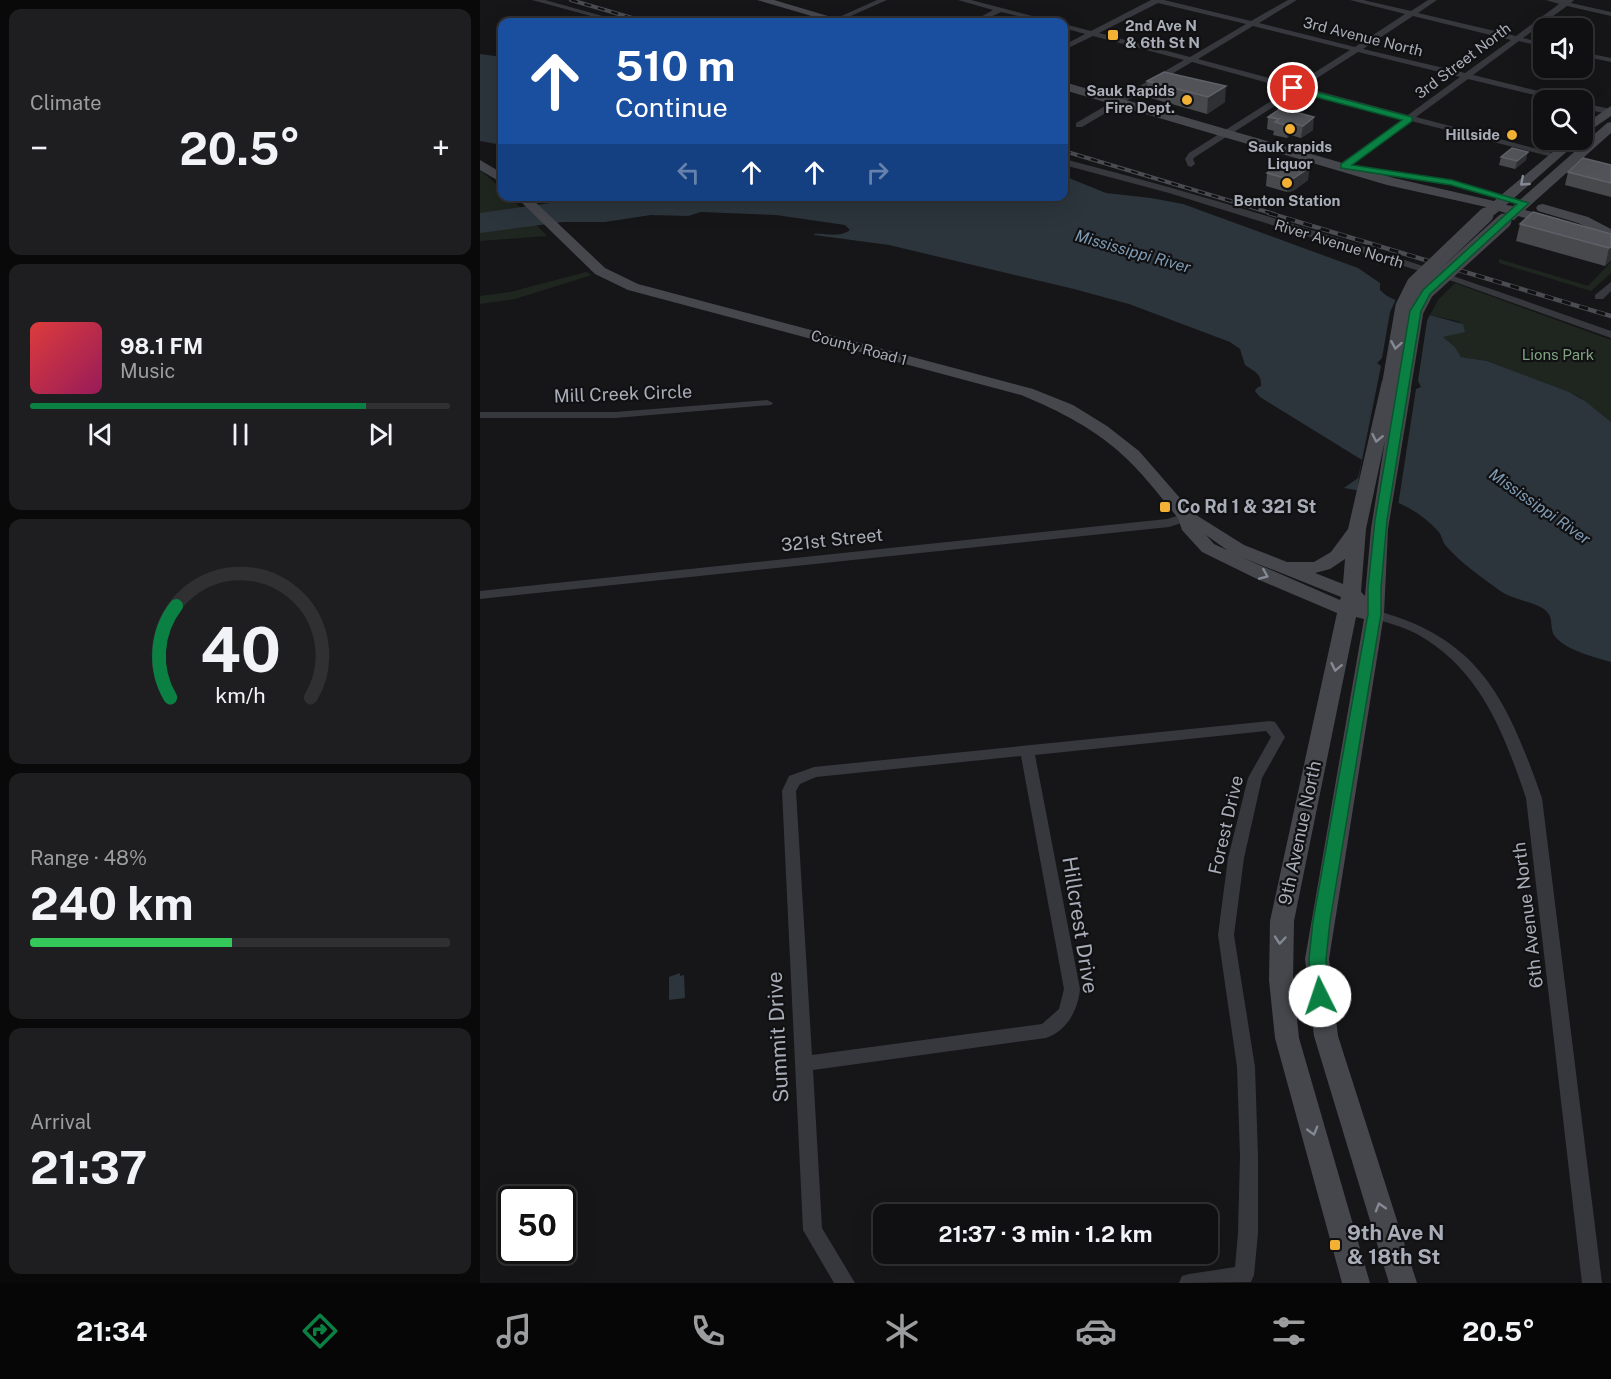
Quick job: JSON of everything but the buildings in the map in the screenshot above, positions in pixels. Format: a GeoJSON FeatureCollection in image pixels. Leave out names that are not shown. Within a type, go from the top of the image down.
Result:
{"type":"FeatureCollection","features":[{"type":"Feature","properties":{"kind":"main road"},"geometry":{"type":"LineString","coordinates":[[762,0],[823,18]]}},
{"type":"Feature","properties":{"kind":"main road"},"geometry":{"type":"LineString","coordinates":[[1068,87],[1344,166],[1392,182],[1452,194],[1567,226],[1611,246]]}},
{"type":"Feature","properties":{"kind":"main road"},"geometry":{"type":"LineString","coordinates":[[1593,124],[1610,111]]}},
{"type":"Feature","properties":{"kind":"main road"},"geometry":{"type":"LineString","coordinates":[[1397,386],[1416,311],[1426,292],[1611,126]]}},
{"type":"Feature","properties":{"kind":"main road"},"geometry":{"type":"LineString","coordinates":[[1397,386],[1403,306],[1414,284],[1496,206],[1561,150]]}},
{"type":"Feature","properties":{"kind":"main road"},"geometry":{"type":"LineString","coordinates":[[1553,156],[1591,166]]}},
{"type":"Feature","properties":{"kind":"main road"},"geometry":{"type":"LineString","coordinates":[[480,164],[498,176]]}},
{"type":"Feature","properties":{"kind":"main road","name":"County Road 1"},"geometry":{"type":"LineString","coordinates":[[526,201],[600,271],[633,287],[1027,392],[1067,408],[1101,430],[1133,455],[1187,517],[1191,530],[1215,553],[1350,602]]}},
{"type":"Feature","properties":{"kind":"main road"},"geometry":{"type":"LineString","coordinates":[[1515,212],[1573,217],[1611,234]]}},
{"type":"Feature","properties":{"kind":"main road","name":"9th Avenue North"},"geometry":{"type":"LineString","coordinates":[[1397,386],[1374,588],[1374,614],[1317,959],[1326,1036],[1403,1283]]}},
{"type":"Feature","properties":{"kind":"main road","name":"9th Avenue North"},"geometry":{"type":"LineString","coordinates":[[1356,1283],[1287,1038],[1281,997],[1279,956],[1282,921],[1350,602],[1358,523],[1397,386]]}},
{"type":"Feature","properties":{"kind":"main road","name":"County Road 1"},"geometry":{"type":"LineString","coordinates":[[1187,517],[1206,525],[1225,541],[1350,602]]}},
{"type":"Feature","properties":{"kind":"main road"},"geometry":{"type":"LineString","coordinates":[[1250,554],[1299,567],[1317,567],[1331,563],[1347,546],[1358,523]]}},
{"type":"Feature","properties":{"kind":"main road"},"geometry":{"type":"LineString","coordinates":[[1350,602],[1374,614]]}},
{"type":"Feature","properties":{"kind":"street"},"geometry":{"type":"LineString","coordinates":[[536,0],[605,18]]}},
{"type":"Feature","properties":{"kind":"street"},"geometry":{"type":"LineString","coordinates":[[845,18],[883,0]]}},
{"type":"Feature","properties":{"kind":"street"},"geometry":{"type":"LineString","coordinates":[[962,0],[1034,18]]}},
{"type":"Feature","properties":{"kind":"street"},"geometry":{"type":"LineString","coordinates":[[1068,46],[1156,0]]}},
{"type":"Feature","properties":{"kind":"street","name":"3rd Avenue North"},"geometry":{"type":"LineString","coordinates":[[1156,0],[1533,93]]}},
{"type":"Feature","properties":{"kind":"street"},"geometry":{"type":"LineString","coordinates":[[1079,125],[1293,0]]}},
{"type":"Feature","properties":{"kind":"street"},"geometry":{"type":"LineString","coordinates":[[1354,0],[1533,42]]}},
{"type":"Feature","properties":{"kind":"street"},"geometry":{"type":"LineString","coordinates":[[1191,164],[1189,159],[1192,155],[1433,0]]}},
{"type":"Feature","properties":{"kind":"street"},"geometry":{"type":"LineString","coordinates":[[1550,0],[1568,2],[1611,14]]}},
{"type":"Feature","properties":{"kind":"street","name":"3rd Street North"},"geometry":{"type":"LineString","coordinates":[[1344,166],[1515,38],[1568,2]]}},
{"type":"Feature","properties":{"kind":"street"},"geometry":{"type":"LineString","coordinates":[[983,18],[999,10]]}},
{"type":"Feature","properties":{"kind":"street"},"geometry":{"type":"LineString","coordinates":[[1068,27],[1553,156]]}},
{"type":"Feature","properties":{"kind":"street"},"geometry":{"type":"LineString","coordinates":[[1593,56],[1611,60]]}},
{"type":"Feature","properties":{"kind":"street"},"geometry":{"type":"LineString","coordinates":[[1593,107],[1610,111]]}},
{"type":"Feature","properties":{"kind":"street","name":"River Avenue North"},"geometry":{"type":"LineString","coordinates":[[1068,163],[1172,191],[1459,280],[1611,334]]}},
{"type":"Feature","properties":{"kind":"street"},"geometry":{"type":"LineString","coordinates":[[1599,297],[1611,285]]}},
{"type":"Feature","properties":{"kind":"street","name":"Mill Creek Circle"},"geometry":{"type":"LineString","coordinates":[[480,415],[615,416],[767,403]]}},
{"type":"Feature","properties":{"kind":"street","name":"321st Street"},"geometry":{"type":"LineString","coordinates":[[480,595],[1169,524],[1187,517]]}},
{"type":"Feature","properties":{"kind":"street","name":"6th Avenue North"},"geometry":{"type":"LineString","coordinates":[[1374,614],[1422,630],[1452,650],[1477,673],[1514,740],[1534,798],[1592,1283]]}},
{"type":"Feature","properties":{"kind":"street","name":"Forest Drive"},"geometry":{"type":"LineString","coordinates":[[794,780],[814,772],[1270,726],[1278,737],[1255,778],[1236,858],[1226,935],[1246,1066],[1249,1156],[1245,1279]]}},
{"type":"Feature","properties":{"kind":"street","name":"Hillcrest Drive"},"geometry":{"type":"LineString","coordinates":[[802,1064],[1046,1031],[1058,1023],[1071,1008],[1072,989],[1027,751]]}},
{"type":"Feature","properties":{"kind":"street","name":"Summit Drive"},"geometry":{"type":"LineString","coordinates":[[794,780],[789,791],[802,1064],[813,1230],[845,1283]]}},
{"type":"Feature","properties":{"kind":"street"},"geometry":{"type":"LineString","coordinates":[[1189,1283],[1245,1279]]}},
{"type":"Feature","properties":{"kind":"green space"},"geometry":{"type":"Polygon","coordinates":[[[480,170],[498,186],[498,201],[514,201],[547,236],[480,241],[480,170]]]}},
{"type":"Feature","properties":{"kind":"green space"},"geometry":{"type":"Polygon","coordinates":[[[1499,259],[1588,286],[1611,262],[1611,273],[1591,291],[1499,263],[1499,259]]]}},
{"type":"Feature","properties":{"kind":"green space"},"geometry":{"type":"Polygon","coordinates":[[[586,272],[592,275],[515,299],[480,304],[480,296],[510,292],[586,272]]]}},
{"type":"Feature","properties":{"kind":"green space","name":"Lions Park"},"geometry":{"type":"Polygon","coordinates":[[[1455,283],[1611,340],[1611,422],[1578,396],[1487,361],[1461,357],[1455,347],[1443,337],[1463,324],[1430,315],[1438,300],[1455,283]]]}},
{"type":"Feature","properties":{"kind":"water"},"geometry":{"type":"Polygon","coordinates":[[[480,54],[498,56],[498,144],[480,141],[480,54]]]}},
{"type":"Feature","properties":{"kind":"water","name":"Mississippi River"},"geometry":{"type":"Polygon","coordinates":[[[1068,178],[1106,193],[1183,204],[1358,268],[1380,283],[1380,290],[1387,296],[1422,313],[1463,324],[1465,332],[1443,337],[1455,347],[1461,357],[1487,361],[1569,392],[1585,401],[1611,422],[1611,662],[1565,645],[1554,635],[1550,615],[1544,609],[1504,593],[1478,575],[1452,552],[1438,531],[1418,514],[1395,501],[1344,488],[1358,478],[1362,460],[1260,397],[1255,391],[1261,386],[1259,376],[1245,365],[1240,349],[1230,342],[1129,304],[1074,289],[889,245],[814,235],[842,234],[850,230],[845,225],[776,215],[701,212],[688,216],[651,215],[605,222],[563,222],[480,233],[480,213],[564,201],[1068,201],[1068,178]]]}},
{"type":"Feature","properties":{"kind":"water"},"geometry":{"type":"Polygon","coordinates":[[[680,973],[680,976],[684,975],[685,998],[669,1000],[669,977],[680,973]]]}},
{"type":"Feature","properties":{"kind":"pier"},"geometry":{"type":"Polygon","coordinates":[[[1397,297],[1431,312],[1427,321],[1418,381],[1421,387],[1416,389],[1398,506],[1378,497],[1357,493],[1381,366],[1377,363],[1382,358],[1390,312],[1397,297]]]}},
{"type":"Feature","properties":{"kind":"railway"},"geometry":{"type":"LineString","coordinates":[[571,0],[632,18]]}},
{"type":"Feature","properties":{"kind":"railway"},"geometry":{"type":"LineString","coordinates":[[1068,152],[1274,214]]}},
{"type":"Feature","properties":{"kind":"railway"},"geometry":{"type":"LineString","coordinates":[[1269,213],[1611,316]]}},
{"type":"Feature","properties":{"kind":"place","name":"2nd Ave N & 6th St N"},"geometry":{"type":"Point","coordinates":[1113,35]}},
{"type":"Feature","properties":{"kind":"place","name":"Sauk Rapids Fire Dept."},"geometry":{"type":"Point","coordinates":[1187,100]}},
{"type":"Feature","properties":{"kind":"place","name":"Sauk rapids Liquor"},"geometry":{"type":"Point","coordinates":[1290,129]}},
{"type":"Feature","properties":{"kind":"place","name":"Hillside"},"geometry":{"type":"Point","coordinates":[1512,135]}},
{"type":"Feature","properties":{"kind":"place","name":"Benton Station"},"geometry":{"type":"Point","coordinates":[1287,183]}},
{"type":"Feature","properties":{"kind":"place","name":"Co Rd 1 & 321 St"},"geometry":{"type":"Point","coordinates":[1165,507]}},
{"type":"Feature","properties":{"kind":"place","name":"9th Ave N & 18th St"},"geometry":{"type":"Point","coordinates":[1335,1245]}},
{"type":"Feature","properties":{"kind":"route"},"geometry":{"type":"LineString","coordinates":[[1293,88],[1409,119],[1344,166],[1463,185],[1524,203],[1426,292],[1416,311],[1381,520],[1374,588],[1374,614],[1322,921],[1317,959],[1320,996]]}}]}
